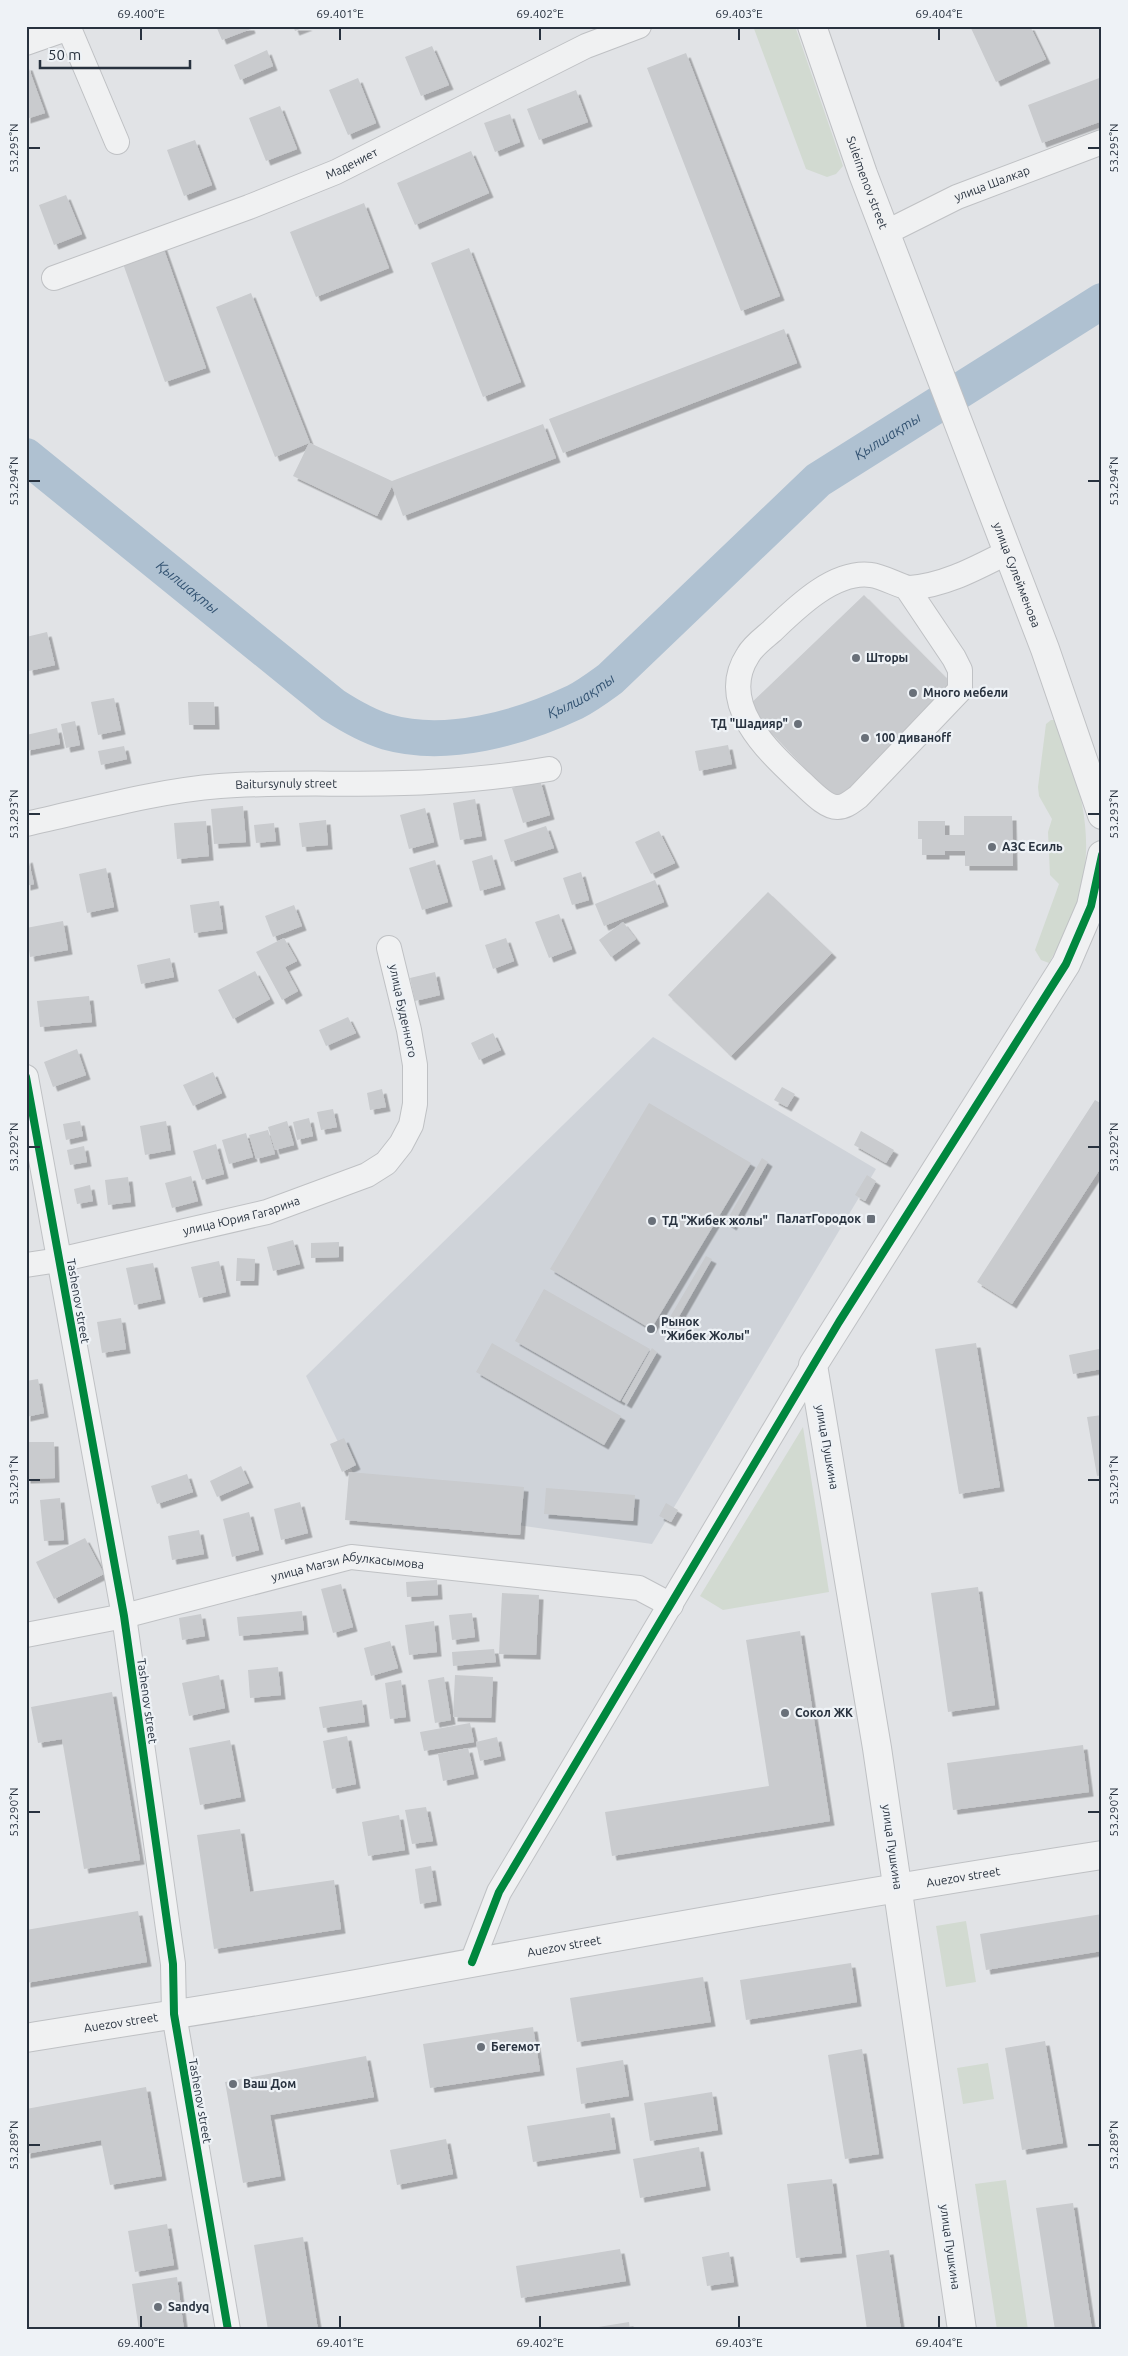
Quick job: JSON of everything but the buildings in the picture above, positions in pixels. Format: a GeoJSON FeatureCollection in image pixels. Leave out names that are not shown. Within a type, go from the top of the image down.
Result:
{"type":"FeatureCollection","features":[{"type":"Feature","properties":{"kind":"street","name":"Мадениет"},"geometry":{"type":"LineString","coordinates":[[54,278],[249,207],[336,172],[586,46],[639,26]]}},
{"type":"Feature","properties":{"kind":"street","name":"Suleimenov street"},"geometry":{"type":"LineString","coordinates":[[812,26],[863,174],[926,338]]}},
{"type":"Feature","properties":{"kind":"street"},"geometry":{"type":"LineString","coordinates":[[26,42],[68,27],[117,142]]}},
{"type":"Feature","properties":{"kind":"street","name":"улица Шалкар"},"geometry":{"type":"LineString","coordinates":[[886,233],[958,197],[1102,142]]}},
{"type":"Feature","properties":{"kind":"street","name":"улица Сулейменова"},"geometry":{"type":"LineString","coordinates":[[926,338],[1045,649],[1102,815]]}},
{"type":"Feature","properties":{"kind":"street"},"geometry":{"type":"LineString","coordinates":[[907,588],[954,658],[960,670],[960,690],[858,796],[846,806],[837,808],[830,805],[807,787],[755,736],[745,717],[739,693],[740,674],[748,655],[805,600],[828,586],[851,576],[870,574],[890,579],[907,588],[950,580],[1008,552]]}},
{"type":"Feature","properties":{"kind":"street","name":"Baitursynuly street"},"geometry":{"type":"LineString","coordinates":[[26,824],[176,791],[210,787],[271,783],[428,783],[506,777],[549,769]]}},
{"type":"Feature","properties":{"kind":"street"},"geometry":{"type":"LineString","coordinates":[[472,1962],[499,1892],[813,1365],[1066,964],[1091,906],[1102,855]]}},
{"type":"Feature","properties":{"kind":"street"},"geometry":{"type":"LineString","coordinates":[[1066,964],[1102,926]]}},
{"type":"Feature","properties":{"kind":"street","name":"улица Буденного"},"geometry":{"type":"LineString","coordinates":[[389,948],[409,1030],[415,1065],[415,1104]]}},
{"type":"Feature","properties":{"kind":"street","name":"Tashenov street"},"geometry":{"type":"LineString","coordinates":[[26,1077],[124,1616],[174,1964],[174,2014],[228,2330]]}},
{"type":"Feature","properties":{"kind":"street","name":"улица Юрия Гагарина"},"geometry":{"type":"LineString","coordinates":[[26,1265],[59,1260],[267,1212],[367,1175],[386,1163],[401,1144],[411,1125],[415,1104]]}},
{"type":"Feature","properties":{"kind":"street","name":"улица Пушкина"},"geometry":{"type":"LineString","coordinates":[[813,1365],[845,1551],[898,1887],[962,2330]]}},
{"type":"Feature","properties":{"kind":"street","name":"улица Магзи Абулкасымова"},"geometry":{"type":"LineString","coordinates":[[26,1635],[124,1616],[351,1557],[639,1588],[671,1605]]}},
{"type":"Feature","properties":{"kind":"street","name":"Auezov street"},"geometry":{"type":"LineString","coordinates":[[26,2038],[388,1978],[898,1887],[1102,1855]]}},
{"type":"Feature","properties":{"kind":"shaded area"},"geometry":{"type":"Polygon","coordinates":[[[753,26],[795,26],[843,166],[836,174],[827,177],[806,169],[753,26]]]}},
{"type":"Feature","properties":{"kind":"shaded area"},"geometry":{"type":"Polygon","coordinates":[[[1051,720],[1058,720],[1078,786],[1084,815],[1086,843],[1084,871],[1078,900],[1066,930],[1049,963],[1041,960],[1035,950],[1059,884],[1050,875],[1048,832],[1052,819],[1039,796],[1038,787],[1046,724],[1051,720]]]}},
{"type":"Feature","properties":{"kind":"shaded area"},"geometry":{"type":"Polygon","coordinates":[[[653,1037],[876,1169],[652,1544],[368,1504],[306,1376],[653,1037]]]}},
{"type":"Feature","properties":{"kind":"shaded area"},"geometry":{"type":"Polygon","coordinates":[[[803,1427],[829,1592],[723,1610],[700,1596],[803,1427]]]}},
{"type":"Feature","properties":{"kind":"shaded area"},"geometry":{"type":"Polygon","coordinates":[[[966,1921],[976,1982],[946,1987],[936,1926],[966,1921]]]}},
{"type":"Feature","properties":{"kind":"shaded area"},"geometry":{"type":"Polygon","coordinates":[[[988,2063],[994,2099],[963,2104],[957,2068],[988,2063]]]}},
{"type":"Feature","properties":{"kind":"shaded area"},"geometry":{"type":"Polygon","coordinates":[[[1006,2180],[1028,2330],[997,2330],[975,2184],[1006,2180]]]}},
{"type":"Feature","properties":{"kind":"waterway","name":"Қылшақты"},"geometry":{"type":"LineString","coordinates":[[26,456],[333,705],[359,720],[387,732],[410,737],[458,737],[483,733],[531,720],[575,702],[593,691],[610,679],[818,480],[1102,301]]}},
{"type":"Feature","properties":{"kind":"cycle path"},"geometry":{"type":"LineString","coordinates":[[472,1962],[499,1892],[839,1322],[1066,964],[1091,906],[1102,855]]}},
{"type":"Feature","properties":{"kind":"cycle path"},"geometry":{"type":"LineString","coordinates":[[26,1077],[124,1616],[173,1964],[174,2014],[228,2330]]}},
{"type":"Feature","properties":{"kind":"place","name":"Шторы"},"geometry":{"type":"Point","coordinates":[856,658]}},
{"type":"Feature","properties":{"kind":"place","name":"Много мебели"},"geometry":{"type":"Point","coordinates":[913,693]}},
{"type":"Feature","properties":{"kind":"place","name":"ТД \"Шадияр\""},"geometry":{"type":"Point","coordinates":[798,724]}},
{"type":"Feature","properties":{"kind":"place","name":"100 диваноff"},"geometry":{"type":"Point","coordinates":[865,738]}},
{"type":"Feature","properties":{"kind":"place","name":"АЗС Есиль"},"geometry":{"type":"Point","coordinates":[992,847]}},
{"type":"Feature","properties":{"kind":"place","name":"ПалатГородок"},"geometry":{"type":"Point","coordinates":[871,1219]}},
{"type":"Feature","properties":{"kind":"place","name":"ТД \"Жибек жолы\""},"geometry":{"type":"Point","coordinates":[652,1221]}},
{"type":"Feature","properties":{"kind":"place","name":"Рынок \"Жибек Жолы\""},"geometry":{"type":"Point","coordinates":[651,1329]}},
{"type":"Feature","properties":{"kind":"place","name":"Сокол ЖК"},"geometry":{"type":"Point","coordinates":[785,1713]}},
{"type":"Feature","properties":{"kind":"place","name":"Бегемот"},"geometry":{"type":"Point","coordinates":[481,2047]}},
{"type":"Feature","properties":{"kind":"place","name":"Ваш Дом"},"geometry":{"type":"Point","coordinates":[233,2084]}},
{"type":"Feature","properties":{"kind":"place","name":"Sandyq"},"geometry":{"type":"Point","coordinates":[158,2307]}}]}
